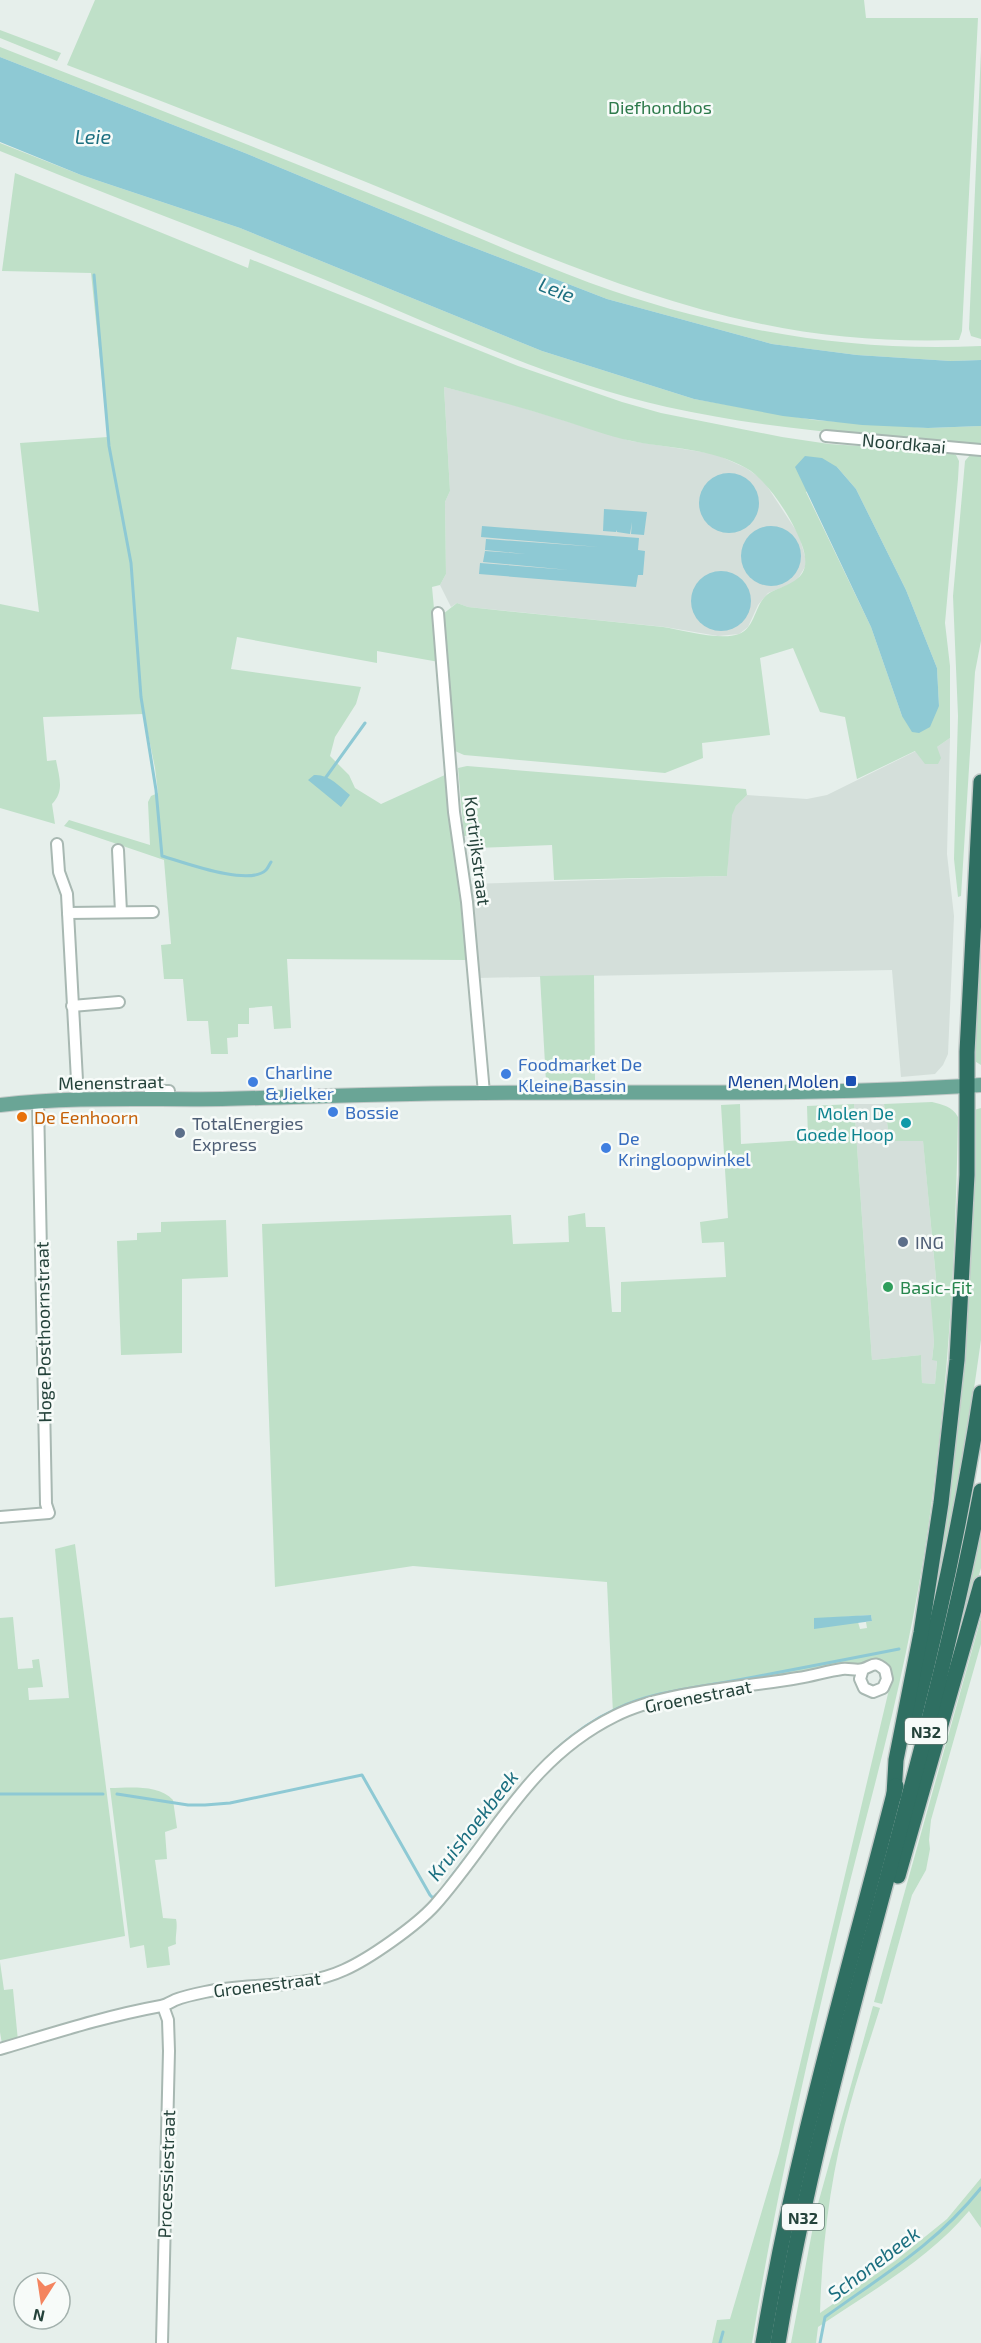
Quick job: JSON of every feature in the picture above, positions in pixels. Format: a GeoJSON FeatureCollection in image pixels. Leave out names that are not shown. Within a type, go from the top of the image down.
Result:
{"type":"FeatureCollection","features":[{"type":"Feature","properties":{"kind":"highway"},"geometry":{"type":"LineString","coordinates":[[894,1795],[896,1760],[921,1633],[950,1428],[963,1274],[974,1086],[967,1052],[981,782]]}},
{"type":"Feature","properties":{"kind":"highway","name":"N32"},"geometry":{"type":"LineString","coordinates":[[763,2343],[801,2157],[948,1577],[972,1455],[981,1393]]}},
{"type":"Feature","properties":{"kind":"highway","name":"N32"},"geometry":{"type":"LineString","coordinates":[[778,2343],[815,2161],[964,1581],[981,1491]]}},
{"type":"Feature","properties":{"kind":"highway"},"geometry":{"type":"LineString","coordinates":[[864,1970],[875,1958],[981,1584]]}},
{"type":"Feature","properties":{"kind":"main road"},"geometry":{"type":"LineString","coordinates":[[484,1093],[823,1093],[974,1086]]}},
{"type":"Feature","properties":{"kind":"main road","name":"Menenstraat"},"geometry":{"type":"LineString","coordinates":[[0,1105],[78,1099],[222,1099],[484,1093]]}},
{"type":"Feature","properties":{"kind":"street","name":"Noordkaai"},"geometry":{"type":"LineString","coordinates":[[826,436],[981,450]]}},
{"type":"Feature","properties":{"kind":"street","name":"Kortrijkstraat"},"geometry":{"type":"LineString","coordinates":[[438,613],[454,812],[467,902],[484,1093]]}},
{"type":"Feature","properties":{"kind":"street"},"geometry":{"type":"LineString","coordinates":[[57,844],[59,872],[67,894],[78,1099]]}},
{"type":"Feature","properties":{"kind":"street"},"geometry":{"type":"LineString","coordinates":[[118,850],[121,912]]}},
{"type":"Feature","properties":{"kind":"street"},"geometry":{"type":"LineString","coordinates":[[68,913],[153,912]]}},
{"type":"Feature","properties":{"kind":"street"},"geometry":{"type":"LineString","coordinates":[[72,1006],[119,1002]]}},
{"type":"Feature","properties":{"kind":"street","name":"Hoge Posthoornstraat"},"geometry":{"type":"LineString","coordinates":[[0,1516],[49,1513],[46,1504],[38,1101]]}},
{"type":"Feature","properties":{"kind":"street","name":"Groenestraat"},"geometry":{"type":"LineString","coordinates":[[0,2049],[91,2020],[149,2006],[163,2006],[174,2000],[207,1991],[300,1982],[331,1976],[365,1960],[434,1906],[500,1820],[551,1759],[576,1739],[615,1716],[661,1700],[799,1678],[846,1668],[863,1670]]}},
{"type":"Feature","properties":{"kind":"street","name":"Processiestraat"},"geometry":{"type":"LineString","coordinates":[[162,2343],[169,2051],[168,2020],[163,2006]]}},
{"type":"Feature","properties":{"kind":"shaded area"},"geometry":{"type":"Polygon","coordinates":[[[444,387],[507,403],[631,441],[715,454],[746,468],[763,480],[799,535],[806,560],[805,567],[796,582],[768,593],[758,605],[748,627],[739,634],[718,636],[665,627],[468,607],[457,603],[451,607],[440,585],[446,574],[445,502],[450,491],[444,387]]]}},
{"type":"Feature","properties":{"kind":"shaded area"},"geometry":{"type":"Polygon","coordinates":[[[950,738],[947,854],[954,916],[948,1054],[943,1065],[935,1074],[901,1077],[892,970],[477,978],[470,884],[727,876],[731,815],[747,795],[807,799],[827,795],[916,751],[937,747],[950,738]]]}},
{"type":"Feature","properties":{"kind":"shaded area"},"geometry":{"type":"Polygon","coordinates":[[[854,1104],[884,1104],[890,1141],[923,1140],[937,1290],[931,1290],[934,1342],[932,1359],[937,1360],[935,1384],[922,1383],[921,1355],[872,1360],[854,1104]]]}},
{"type":"Feature","properties":{"kind":"green space","name":"Diefhondbos"},"geometry":{"type":"Polygon","coordinates":[[[95,0],[864,0],[866,18],[978,18],[962,331],[959,340],[858,338],[782,328],[706,311],[558,261],[329,167],[67,65],[95,0]]]}},
{"type":"Feature","properties":{"kind":"green space"},"geometry":{"type":"Polygon","coordinates":[[[0,30],[61,53],[57,61],[0,38],[0,30]]]}},
{"type":"Feature","properties":{"kind":"green space"},"geometry":{"type":"Polygon","coordinates":[[[0,47],[613,291],[704,318],[795,336],[887,346],[981,346],[981,360],[951,361],[857,355],[772,344],[607,299],[449,238],[245,153],[0,57],[0,47]]]}},
{"type":"Feature","properties":{"kind":"green space"},"geometry":{"type":"Polygon","coordinates":[[[981,51],[981,339],[971,336],[969,329],[981,51]]]}},
{"type":"Feature","properties":{"kind":"green space"},"geometry":{"type":"Polygon","coordinates":[[[0,143],[81,175],[240,228],[542,351],[694,399],[814,420],[928,428],[981,426],[981,444],[863,435],[745,422],[623,396],[536,367],[283,263],[0,151],[0,143]]]}},
{"type":"Feature","properties":{"kind":"green space"},"geometry":{"type":"Polygon","coordinates":[[[15,173],[248,268],[250,259],[518,366],[622,402],[661,413],[782,437],[829,444],[949,452],[956,455],[959,461],[958,479],[945,623],[950,666],[950,738],[937,747],[941,758],[938,764],[925,764],[915,751],[857,779],[845,717],[820,712],[793,648],[760,658],[770,735],[702,743],[703,758],[665,773],[464,755],[455,751],[443,614],[457,603],[468,607],[663,627],[712,636],[731,636],[745,631],[765,596],[799,578],[805,566],[805,558],[794,527],[772,492],[755,474],[733,461],[690,450],[623,439],[516,406],[444,387],[450,491],[445,502],[446,574],[440,585],[432,587],[439,662],[377,651],[377,663],[237,637],[231,669],[361,687],[356,704],[335,737],[330,756],[349,775],[355,788],[381,804],[447,774],[468,960],[287,959],[291,1028],[274,1029],[272,1006],[249,1008],[249,1024],[238,1024],[238,1037],[227,1038],[228,1054],[211,1054],[208,1021],[187,1021],[183,979],[164,979],[161,945],[171,944],[164,860],[64,826],[69,820],[150,845],[148,802],[151,796],[158,793],[144,714],[43,717],[47,761],[56,760],[59,778],[59,794],[52,804],[55,824],[0,808],[0,604],[39,612],[20,443],[108,437],[91,273],[2,271],[15,173]],[[837,467],[806,492],[871,627],[902,716],[939,706],[937,668],[906,590],[856,489],[837,467]]]}},
{"type":"Feature","properties":{"kind":"green space"},"geometry":{"type":"Polygon","coordinates":[[[970,455],[981,456],[981,641],[975,672],[961,896],[958,897],[954,859],[958,716],[953,596],[965,461],[970,455]]]}},
{"type":"Feature","properties":{"kind":"green space"},"geometry":{"type":"Polygon","coordinates":[[[467,766],[746,789],[747,795],[736,806],[732,815],[727,876],[554,880],[552,845],[476,848],[475,835],[464,836],[458,768],[467,766]]]}},
{"type":"Feature","properties":{"kind":"green space"},"geometry":{"type":"Polygon","coordinates":[[[981,897],[981,1065],[973,1060],[981,897]]]}},
{"type":"Feature","properties":{"kind":"green space"},"geometry":{"type":"Polygon","coordinates":[[[594,975],[595,1080],[546,1081],[540,976],[594,975]]]}},
{"type":"Feature","properties":{"kind":"green space"},"geometry":{"type":"Polygon","coordinates":[[[932,1102],[950,1108],[958,1117],[950,1318],[945,1386],[929,1520],[919,1586],[899,1685],[842,1914],[793,2128],[752,2343],[712,2343],[717,2320],[730,2319],[779,2153],[891,1681],[873,1661],[613,1714],[607,1582],[413,1566],[275,1587],[262,1224],[511,1215],[513,1244],[569,1242],[568,1216],[585,1213],[586,1227],[605,1227],[612,1312],[621,1312],[621,1282],[726,1277],[724,1242],[702,1243],[700,1222],[728,1218],[721,1105],[740,1104],[741,1144],[804,1140],[808,1138],[807,1106],[854,1104],[872,1360],[921,1355],[922,1383],[935,1384],[937,1361],[932,1360],[934,1342],[930,1291],[937,1289],[923,1141],[890,1141],[884,1104],[932,1102]],[[871,1615],[814,1619],[858,1622],[860,1629],[867,1628],[866,1622],[872,1621],[871,1615]]]}},
{"type":"Feature","properties":{"kind":"green space"},"geometry":{"type":"Polygon","coordinates":[[[981,1108],[981,1340],[962,1472],[932,1617],[928,1617],[974,1110],[981,1108]]]}},
{"type":"Feature","properties":{"kind":"green space"},"geometry":{"type":"Polygon","coordinates":[[[226,1220],[228,1277],[182,1279],[182,1353],[121,1355],[117,1241],[137,1240],[137,1233],[161,1232],[161,1222],[226,1220]]]}},
{"type":"Feature","properties":{"kind":"green space"},"geometry":{"type":"Polygon","coordinates":[[[981,1533],[981,1568],[958,1648],[955,1648],[981,1533]]]}},
{"type":"Feature","properties":{"kind":"green space"},"geometry":{"type":"Polygon","coordinates":[[[75,1544],[125,1936],[0,1960],[0,1618],[13,1617],[18,1669],[33,1668],[32,1660],[39,1659],[43,1687],[28,1688],[29,1700],[69,1698],[55,1549],[75,1544]]]}},
{"type":"Feature","properties":{"kind":"green space"},"geometry":{"type":"Polygon","coordinates":[[[981,1618],[981,1644],[931,1820],[930,1849],[926,1870],[912,1895],[882,2004],[874,2002],[981,1618]]]}},
{"type":"Feature","properties":{"kind":"green space"},"geometry":{"type":"Polygon","coordinates":[[[110,1788],[151,1789],[160,1791],[173,1800],[177,1828],[165,1832],[167,1859],[155,1860],[163,1918],[176,1919],[177,1922],[176,1944],[168,1947],[170,1965],[147,1968],[144,1945],[130,1948],[110,1788]]]}},
{"type":"Feature","properties":{"kind":"green space"},"geometry":{"type":"Polygon","coordinates":[[[0,1962],[4,1990],[13,1989],[18,2041],[2,2044],[0,2032],[0,1962]]]}},
{"type":"Feature","properties":{"kind":"green space"},"geometry":{"type":"Polygon","coordinates":[[[873,2006],[880,2008],[843,2130],[833,2182],[825,2234],[820,2313],[895,2261],[947,2219],[981,2178],[981,2228],[969,2211],[918,2259],[818,2327],[816,2343],[791,2343],[816,2211],[873,2006]]]}},
{"type":"Feature","properties":{"kind":"water","name":"Leie"},"geometry":{"type":"Polygon","coordinates":[[[0,57],[245,153],[449,238],[607,299],[772,344],[857,355],[951,361],[981,360],[981,426],[928,428],[862,425],[783,416],[694,399],[542,351],[240,228],[81,175],[0,142],[0,57]]]}},
{"type":"Feature","properties":{"kind":"water"},"geometry":{"type":"Polygon","coordinates":[[[805,456],[822,458],[837,467],[856,489],[906,590],[937,668],[939,706],[930,727],[919,733],[912,732],[902,716],[871,627],[795,467],[805,456]]]}},
{"type":"Feature","properties":{"kind":"water"},"geometry":{"type":"Polygon","coordinates":[[[729,473],[746,478],[754,486],[759,503],[754,520],[746,528],[729,533],[712,528],[704,520],[699,503],[704,486],[712,478],[729,473]]]}},
{"type":"Feature","properties":{"kind":"water"},"geometry":{"type":"Polygon","coordinates":[[[604,509],[647,512],[644,535],[631,534],[632,522],[630,534],[617,532],[617,530],[616,532],[603,531],[604,509]]]}},
{"type":"Feature","properties":{"kind":"water"},"geometry":{"type":"Polygon","coordinates":[[[482,526],[639,538],[638,550],[645,551],[643,575],[638,575],[636,587],[479,574],[480,563],[569,570],[483,562],[485,551],[526,554],[485,550],[486,539],[599,547],[481,537],[482,526]]]}},
{"type":"Feature","properties":{"kind":"water"},"geometry":{"type":"Polygon","coordinates":[[[771,526],[788,531],[796,539],[801,556],[796,573],[788,581],[771,586],[754,581],[746,573],[741,556],[746,539],[754,531],[771,526]]]}},
{"type":"Feature","properties":{"kind":"water"},"geometry":{"type":"Polygon","coordinates":[[[721,571],[738,576],[746,584],[751,601],[746,618],[738,626],[721,631],[704,626],[696,618],[691,601],[696,584],[704,576],[721,571]]]}},
{"type":"Feature","properties":{"kind":"water"},"geometry":{"type":"Polygon","coordinates":[[[314,775],[324,776],[338,784],[350,795],[341,807],[308,780],[314,775]]]}},
{"type":"Feature","properties":{"kind":"water"},"geometry":{"type":"Polygon","coordinates":[[[871,1615],[872,1621],[814,1629],[814,1618],[871,1615]]]}},
{"type":"Feature","properties":{"kind":"waterway"},"geometry":{"type":"LineString","coordinates":[[94,275],[109,446],[131,563],[141,697],[156,790],[162,856],[216,872],[246,876],[258,875],[266,870],[271,862]]}},
{"type":"Feature","properties":{"kind":"waterway"},"geometry":{"type":"LineString","coordinates":[[324,780],[365,723]]}},
{"type":"Feature","properties":{"kind":"waterway","name":"Kruishoekbeek"},"geometry":{"type":"LineString","coordinates":[[555,1750],[600,1717],[643,1698],[899,1649]]}},
{"type":"Feature","properties":{"kind":"waterway","name":"Kruishoekbeek"},"geometry":{"type":"LineString","coordinates":[[538,1767],[548,1757]]}},
{"type":"Feature","properties":{"kind":"waterway","name":"Kruishoekbeek"},"geometry":{"type":"LineString","coordinates":[[117,1794],[188,1805],[205,1805],[230,1803],[362,1775],[430,1895],[433,1898],[437,1894]]}},
{"type":"Feature","properties":{"kind":"waterway","name":"Kruishoekbeek"},"geometry":{"type":"LineString","coordinates":[[0,1794],[103,1794]]}},
{"type":"Feature","properties":{"kind":"waterway","name":"Kruishoekbeek"},"geometry":{"type":"LineString","coordinates":[[445,1885],[474,1847]]}},
{"type":"Feature","properties":{"kind":"waterway","name":"Schonebeek"},"geometry":{"type":"LineString","coordinates":[[820,2343],[825,2317],[927,2243],[981,2188]]}},
{"type":"Feature","properties":{"kind":"waterway","name":"Schonebeek"},"geometry":{"type":"LineString","coordinates":[[720,2343],[723,2332]]}},
{"type":"Feature","properties":{"kind":"place","name":"Foodmarket De Kleine Bassin"},"geometry":{"type":"Point","coordinates":[506,1074]}},
{"type":"Feature","properties":{"kind":"place","name":"Menen Molen"},"geometry":{"type":"Point","coordinates":[851,1081]}},
{"type":"Feature","properties":{"kind":"place","name":"Charline & Jielker"},"geometry":{"type":"Point","coordinates":[253,1082]}},
{"type":"Feature","properties":{"kind":"place","name":"Bossie"},"geometry":{"type":"Point","coordinates":[333,1112]}},
{"type":"Feature","properties":{"kind":"place","name":"De Eenhoorn"},"geometry":{"type":"Point","coordinates":[22,1117]}},
{"type":"Feature","properties":{"kind":"place","name":"Molen De Goede Hoop"},"geometry":{"type":"Point","coordinates":[906,1123]}},
{"type":"Feature","properties":{"kind":"place","name":"TotalEnergies Express"},"geometry":{"type":"Point","coordinates":[180,1133]}},
{"type":"Feature","properties":{"kind":"place","name":"De Kringloopwinkel"},"geometry":{"type":"Point","coordinates":[606,1148]}},
{"type":"Feature","properties":{"kind":"place","name":"ING"},"geometry":{"type":"Point","coordinates":[903,1242]}},
{"type":"Feature","properties":{"kind":"place","name":"Basic-Fit"},"geometry":{"type":"Point","coordinates":[888,1287]}}]}
